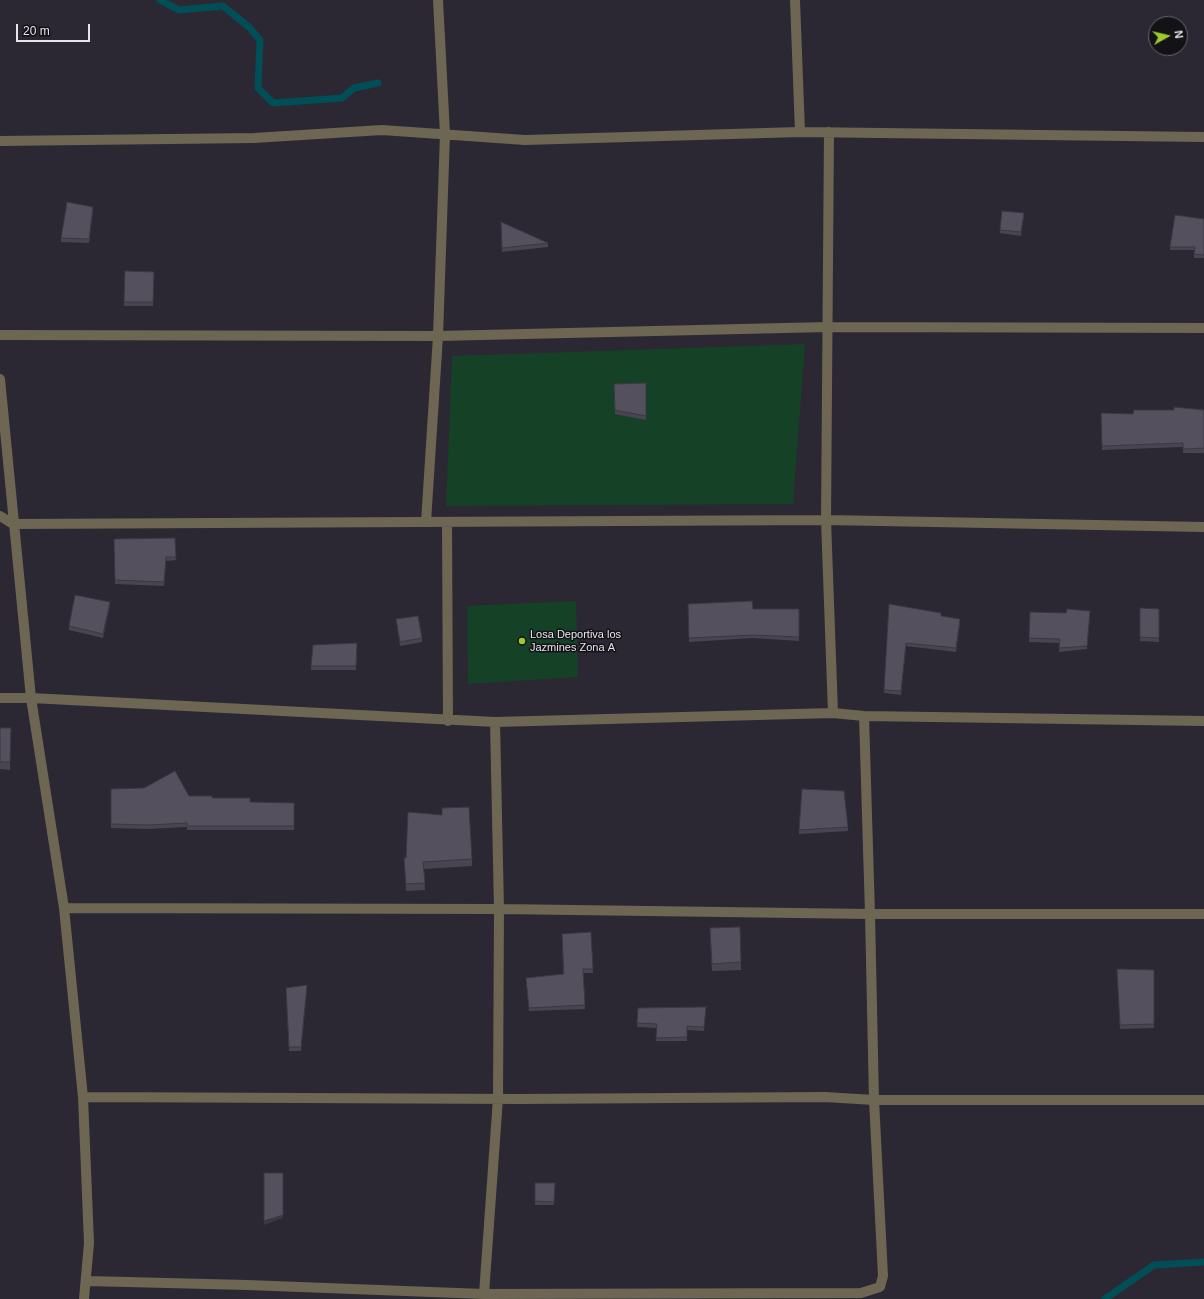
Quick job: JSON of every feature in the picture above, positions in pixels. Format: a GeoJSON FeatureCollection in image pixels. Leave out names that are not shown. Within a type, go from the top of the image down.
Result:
{"type":"FeatureCollection","features":[{"type":"Feature","properties":{"kind":"street"},"geometry":{"type":"LineString","coordinates":[[426,522],[438,336],[445,134],[438,0]]}},
{"type":"Feature","properties":{"kind":"street"},"geometry":{"type":"LineString","coordinates":[[795,0],[800,132]]}},
{"type":"Feature","properties":{"kind":"street"},"geometry":{"type":"LineString","coordinates":[[0,141],[254,138],[382,130],[525,140],[800,132],[1204,137]]}},
{"type":"Feature","properties":{"kind":"street"},"geometry":{"type":"LineString","coordinates":[[829,132],[826,520],[833,713]]}},
{"type":"Feature","properties":{"kind":"street"},"geometry":{"type":"LineString","coordinates":[[0,335],[438,336],[828,327],[1204,328]]}},
{"type":"Feature","properties":{"kind":"street"},"geometry":{"type":"LineString","coordinates":[[0,379],[31,698],[64,908],[83,1097],[89,1243],[87,1281],[84,1299]]}},
{"type":"Feature","properties":{"kind":"street"},"geometry":{"type":"LineString","coordinates":[[0,516],[13,524],[826,520],[1204,527]]}},
{"type":"Feature","properties":{"kind":"street"},"geometry":{"type":"LineString","coordinates":[[447,522],[448,721]]}},
{"type":"Feature","properties":{"kind":"street"},"geometry":{"type":"LineString","coordinates":[[0,698],[31,698],[448,721],[495,722],[833,713],[864,716],[1204,721]]}},
{"type":"Feature","properties":{"kind":"street"},"geometry":{"type":"LineString","coordinates":[[87,1281],[248,1285],[484,1294],[860,1293],[880,1287],[883,1276],[874,1100],[864,716]]}},
{"type":"Feature","properties":{"kind":"street"},"geometry":{"type":"LineString","coordinates":[[484,1294],[498,1098],[498,909],[495,722]]}},
{"type":"Feature","properties":{"kind":"street"},"geometry":{"type":"LineString","coordinates":[[64,908],[498,909],[870,914],[1204,914]]}},
{"type":"Feature","properties":{"kind":"street"},"geometry":{"type":"LineString","coordinates":[[83,1097],[825,1097],[874,1100],[1204,1100]]}},
{"type":"Feature","properties":{"kind":"green space"},"geometry":{"type":"Polygon","coordinates":[[[805,344],[793,504],[446,506],[452,356],[805,344]]]}},
{"type":"Feature","properties":{"kind":"green space","name":"Losa Deportiva los Jazmines Zona A"},"geometry":{"type":"Polygon","coordinates":[[[576,601],[578,677],[468,684],[467,606],[576,601]]]}},
{"type":"Feature","properties":{"kind":"building"},"geometry":{"type":"Polygon","coordinates":[[[67,202],[93,207],[89,239],[61,238],[67,202]]]}},
{"type":"Feature","properties":{"kind":"building"},"geometry":{"type":"Polygon","coordinates":[[[1002,211],[1024,213],[1021,232],[1000,230],[1002,211]]]}},
{"type":"Feature","properties":{"kind":"building"},"geometry":{"type":"Polygon","coordinates":[[[1175,215],[1204,219],[1204,255],[1194,254],[1195,247],[1170,247],[1175,215]]]}},
{"type":"Feature","properties":{"kind":"building"},"geometry":{"type":"Polygon","coordinates":[[[501,222],[548,243],[502,248],[501,222]]]}},
{"type":"Feature","properties":{"kind":"building"},"geometry":{"type":"Polygon","coordinates":[[[125,271],[154,272],[153,302],[124,302],[125,271]]]}},
{"type":"Feature","properties":{"kind":"building"},"geometry":{"type":"Polygon","coordinates":[[[646,383],[646,416],[615,410],[614,384],[646,383]]]}},
{"type":"Feature","properties":{"kind":"building"},"geometry":{"type":"Polygon","coordinates":[[[1174,407],[1204,410],[1204,448],[1183,449],[1183,443],[1102,446],[1101,413],[1133,414],[1134,410],[1174,410],[1174,407]]]}},
{"type":"Feature","properties":{"kind":"building"},"geometry":{"type":"Polygon","coordinates":[[[175,538],[176,557],[166,557],[164,582],[115,580],[114,539],[175,538]]]}},
{"type":"Feature","properties":{"kind":"building"},"geometry":{"type":"Polygon","coordinates":[[[75,595],[110,602],[103,634],[69,626],[75,595]]]}},
{"type":"Feature","properties":{"kind":"building"},"geometry":{"type":"Polygon","coordinates":[[[752,601],[753,609],[799,609],[799,637],[753,635],[689,638],[688,604],[752,601]]]}},
{"type":"Feature","properties":{"kind":"building"},"geometry":{"type":"Polygon","coordinates":[[[889,604],[941,613],[941,616],[960,619],[956,648],[906,643],[901,691],[884,690],[889,604]]]}},
{"type":"Feature","properties":{"kind":"building"},"geometry":{"type":"Polygon","coordinates":[[[1140,608],[1159,609],[1159,638],[1140,637],[1140,608]]]}},
{"type":"Feature","properties":{"kind":"building"},"geometry":{"type":"Polygon","coordinates":[[[1067,609],[1090,611],[1087,646],[1059,648],[1060,639],[1029,638],[1030,612],[1066,613],[1067,609]]]}},
{"type":"Feature","properties":{"kind":"building"},"geometry":{"type":"Polygon","coordinates":[[[418,616],[422,638],[400,642],[396,619],[418,616]]]}},
{"type":"Feature","properties":{"kind":"building"},"geometry":{"type":"Polygon","coordinates":[[[357,643],[356,666],[311,666],[313,645],[357,643]]]}},
{"type":"Feature","properties":{"kind":"building"},"geometry":{"type":"Polygon","coordinates":[[[0,728],[11,728],[10,762],[0,762],[0,728]]]}},
{"type":"Feature","properties":{"kind":"building"},"geometry":{"type":"Polygon","coordinates":[[[175,771],[189,796],[212,796],[212,798],[250,798],[250,802],[294,803],[294,826],[187,826],[187,823],[148,825],[111,824],[111,789],[144,788],[175,771]]]}},
{"type":"Feature","properties":{"kind":"building"},"geometry":{"type":"Polygon","coordinates":[[[802,789],[844,791],[848,827],[799,830],[802,789]]]}},
{"type":"Feature","properties":{"kind":"building"},"geometry":{"type":"Polygon","coordinates":[[[469,807],[472,859],[423,862],[425,883],[406,884],[404,858],[406,858],[408,812],[442,815],[442,808],[469,807]]]}},
{"type":"Feature","properties":{"kind":"building"},"geometry":{"type":"Polygon","coordinates":[[[740,927],[741,962],[712,964],[710,928],[740,927]]]}},
{"type":"Feature","properties":{"kind":"building"},"geometry":{"type":"Polygon","coordinates":[[[591,932],[593,969],[583,969],[585,1005],[529,1008],[526,978],[564,974],[562,934],[591,932]]]}},
{"type":"Feature","properties":{"kind":"building"},"geometry":{"type":"Polygon","coordinates":[[[1117,969],[1154,970],[1154,1024],[1120,1025],[1117,969]]]}},
{"type":"Feature","properties":{"kind":"building"},"geometry":{"type":"Polygon","coordinates":[[[307,985],[301,1047],[289,1047],[286,988],[307,985]]]}},
{"type":"Feature","properties":{"kind":"building"},"geometry":{"type":"Polygon","coordinates":[[[706,1007],[704,1027],[687,1026],[687,1037],[656,1038],[657,1024],[637,1023],[638,1008],[706,1007]]]}},
{"type":"Feature","properties":{"kind":"building"},"geometry":{"type":"Polygon","coordinates":[[[264,1173],[283,1173],[283,1215],[264,1221],[264,1173]]]}},
{"type":"Feature","properties":{"kind":"building"},"geometry":{"type":"Polygon","coordinates":[[[535,1183],[555,1183],[554,1202],[535,1201],[535,1183]]]}},
{"type":"Feature","properties":{"kind":"waterway"},"geometry":{"type":"LineString","coordinates":[[160,0],[179,10],[223,6],[249,27],[260,40],[258,88],[273,103],[342,98],[354,88],[378,83]]}},
{"type":"Feature","properties":{"kind":"waterway"},"geometry":{"type":"LineString","coordinates":[[1105,1299],[1154,1265],[1204,1262]]}},
{"type":"Feature","properties":{"kind":"place","name":"Losa Deportiva los Jazmines Zona A"},"geometry":{"type":"Point","coordinates":[522,641]}}]}
